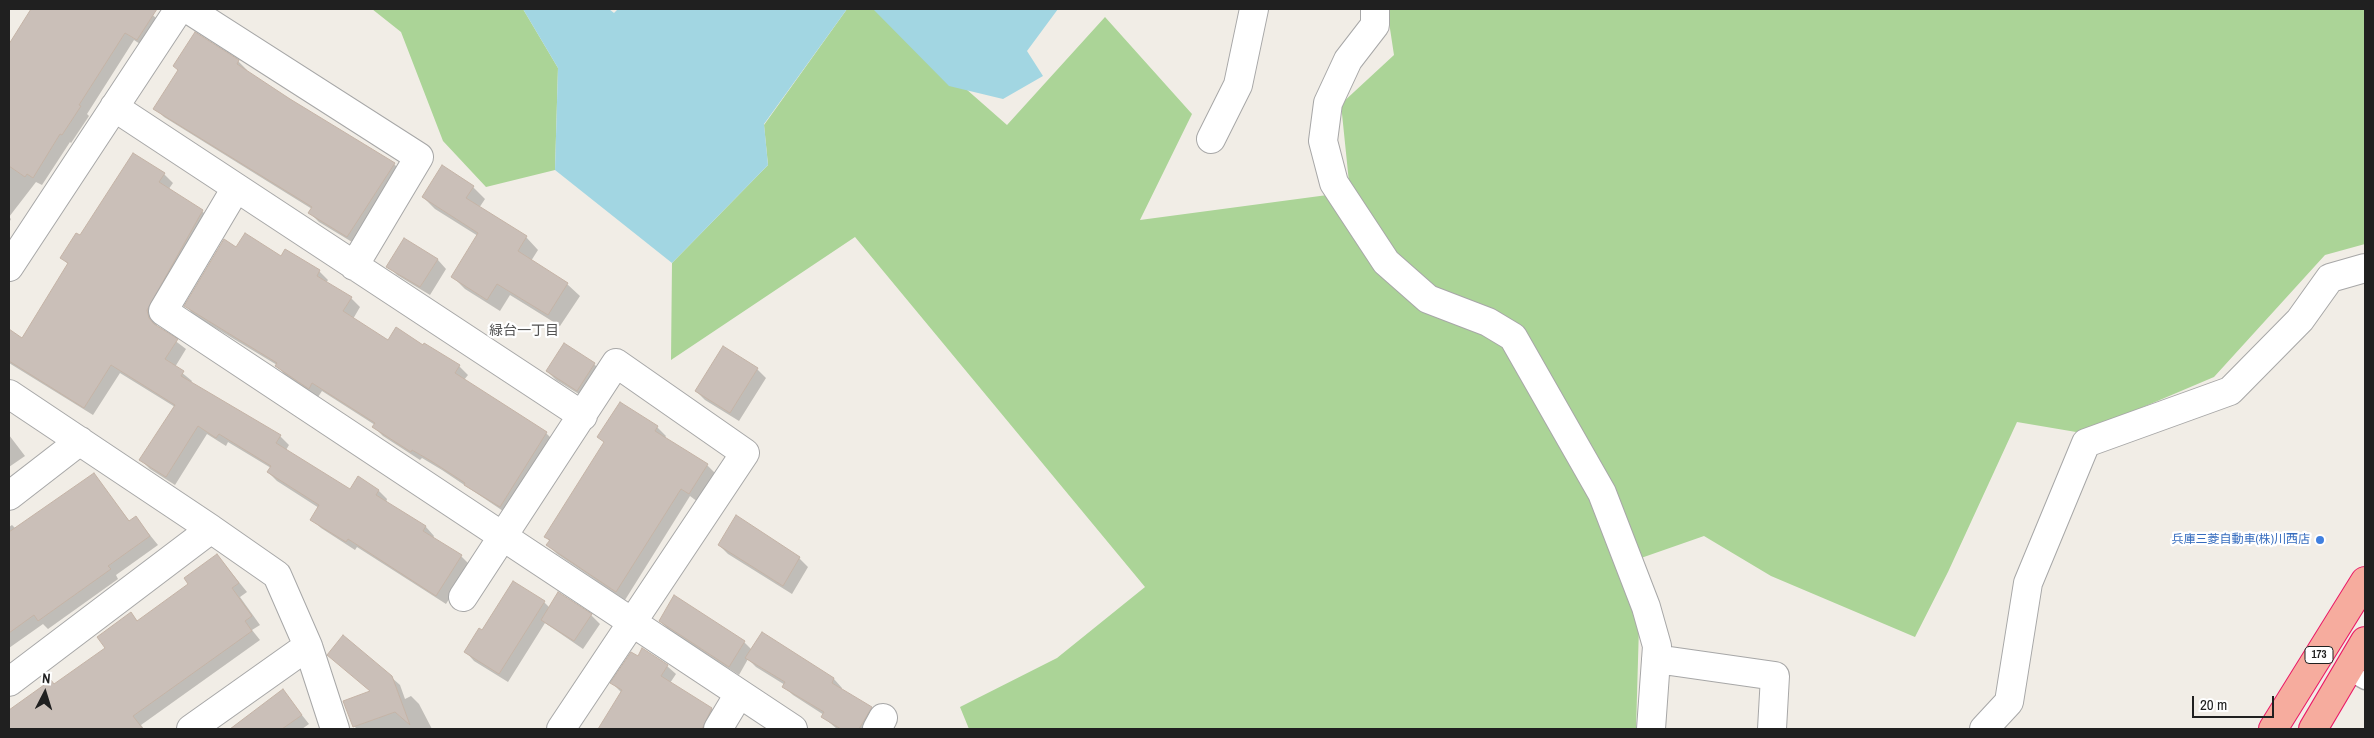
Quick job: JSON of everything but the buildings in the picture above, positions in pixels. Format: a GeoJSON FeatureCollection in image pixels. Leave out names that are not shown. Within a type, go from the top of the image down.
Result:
{"type":"FeatureCollection","features":[{"type":"Feature","properties":{"kind":"highway","name":"173"},"geometry":{"type":"LineString","coordinates":[[2273,729],[2365,581]]}},
{"type":"Feature","properties":{"kind":"highway","name":"173"},"geometry":{"type":"LineString","coordinates":[[2313,729],[2356,676],[2365,640]]}},
{"type":"Feature","properties":{"kind":"street"},"geometry":{"type":"LineString","coordinates":[[9,268],[179,9]]}},
{"type":"Feature","properties":{"kind":"street"},"geometry":{"type":"LineString","coordinates":[[188,9],[419,157],[354,266]]}},
{"type":"Feature","properties":{"kind":"street"},"geometry":{"type":"LineString","coordinates":[[1211,139],[1238,85],[1254,9]]}},
{"type":"Feature","properties":{"kind":"street"},"geometry":{"type":"LineString","coordinates":[[1375,9],[1375,25],[1348,60],[1328,103],[1323,142],[1334,183],[1386,262],[1428,299],[1488,322],[1513,337],[1602,493],[1646,607],[1656,646],[1651,729]]}},
{"type":"Feature","properties":{"kind":"street"},"geometry":{"type":"LineString","coordinates":[[114,108],[583,416]]}},
{"type":"Feature","properties":{"kind":"street"},"geometry":{"type":"LineString","coordinates":[[236,188],[163,311],[793,729]]}},
{"type":"Feature","properties":{"kind":"street"},"geometry":{"type":"LineString","coordinates":[[1984,729],[2009,702],[2028,583],[2086,443],[2230,391],[2300,320],[2330,278],[2365,268]]}},
{"type":"Feature","properties":{"kind":"street"},"geometry":{"type":"LineString","coordinates":[[464,597],[616,363],[745,453],[561,729]]}},
{"type":"Feature","properties":{"kind":"street"},"geometry":{"type":"LineString","coordinates":[[9,394],[277,575],[308,646],[335,729]]}},
{"type":"Feature","properties":{"kind":"street"},"geometry":{"type":"LineString","coordinates":[[9,496],[80,442]]}},
{"type":"Feature","properties":{"kind":"street"},"geometry":{"type":"LineString","coordinates":[[9,682],[211,529]]}},
{"type":"Feature","properties":{"kind":"street"},"geometry":{"type":"LineString","coordinates":[[191,729],[308,646]]}},
{"type":"Feature","properties":{"kind":"street"},"geometry":{"type":"LineString","coordinates":[[1656,659],[1775,676],[1772,729]]}},
{"type":"Feature","properties":{"kind":"street"},"geometry":{"type":"LineString","coordinates":[[718,729],[739,694]]}},
{"type":"Feature","properties":{"kind":"green space"},"geometry":{"type":"Polygon","coordinates":[[[372,9],[523,9],[558,68],[555,170],[486,187],[443,141],[401,32],[372,9]]]}},
{"type":"Feature","properties":{"kind":"green space"},"geometry":{"type":"Polygon","coordinates":[[[847,9],[875,9],[1007,125],[1105,17],[1192,114],[1140,220],[1350,192],[1341,104],[1394,55],[1387,9],[2365,9],[2365,244],[2325,255],[2214,377],[2082,433],[2017,422],[1948,572],[1915,637],[1771,576],[1704,536],[1641,558],[1636,729],[969,729],[960,707],[1057,658],[1145,587],[855,237],[671,360],[672,263],[768,165],[764,125],[847,9]]]}},
{"type":"Feature","properties":{"kind":"water"},"geometry":{"type":"Polygon","coordinates":[[[523,9],[609,9],[614,13],[618,9],[847,9],[764,124],[768,165],[672,263],[555,170],[558,68],[523,9]]]}},
{"type":"Feature","properties":{"kind":"water"},"geometry":{"type":"Polygon","coordinates":[[[873,9],[1058,9],[1027,51],[1043,76],[1003,99],[949,86],[873,9]]]}},
{"type":"Feature","properties":{"kind":"place","name":"兵庫三菱自動車(株)川西店"},"geometry":{"type":"Point","coordinates":[2320,540]}},
{"type":"Feature","properties":{"kind":"district","name":"緑台一丁目"},"geometry":{"type":"Point","coordinates":[524,331]}}]}
